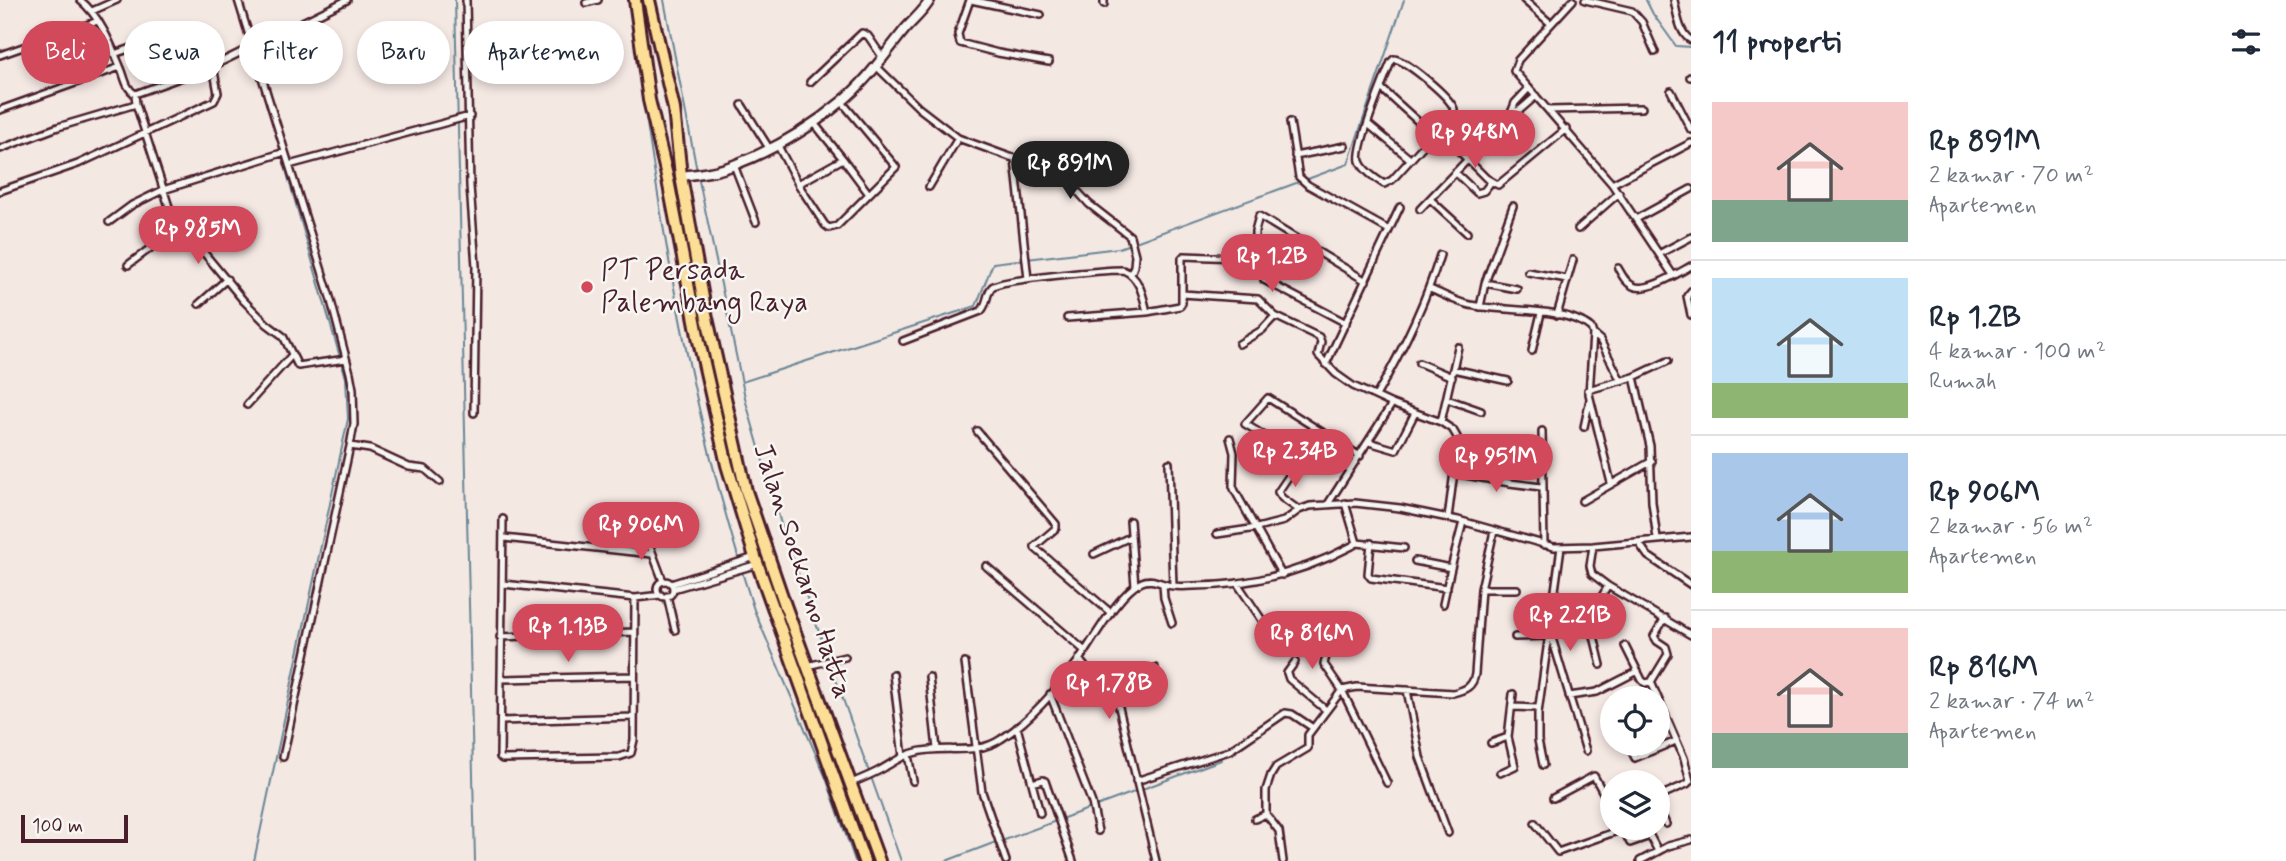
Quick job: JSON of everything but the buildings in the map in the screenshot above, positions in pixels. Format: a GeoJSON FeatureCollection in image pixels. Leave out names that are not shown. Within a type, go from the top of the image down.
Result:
{"type":"FeatureCollection","features":[{"type":"Feature","properties":{"kind":"highway","name":"Jalan Soekarno Hatta"},"geometry":{"type":"LineString","coordinates":[[635,0],[649,100],[668,180],[699,341],[752,562],[864,861]]}},
{"type":"Feature","properties":{"kind":"highway","name":"Jalan Soekarno Hatta"},"geometry":{"type":"LineString","coordinates":[[649,0],[674,109],[705,309],[752,510],[879,861]]}},
{"type":"Feature","properties":{"kind":"highway"},"geometry":{"type":"LineString","coordinates":[[722,445],[735,441]]}},
{"type":"Feature","properties":{"kind":"street"},"geometry":{"type":"LineString","coordinates":[[80,0],[98,21]]}},
{"type":"Feature","properties":{"kind":"street"},"geometry":{"type":"LineString","coordinates":[[92,11],[117,0]]}},
{"type":"Feature","properties":{"kind":"street"},"geometry":{"type":"LineString","coordinates":[[238,0],[244,21]]}},
{"type":"Feature","properties":{"kind":"street"},"geometry":{"type":"LineString","coordinates":[[305,21],[347,0]]}},
{"type":"Feature","properties":{"kind":"street"},"geometry":{"type":"LineString","coordinates":[[466,0],[467,117],[476,266],[474,414]]}},
{"type":"Feature","properties":{"kind":"street"},"geometry":{"type":"LineString","coordinates":[[586,3],[598,0]]}},
{"type":"Feature","properties":{"kind":"street"},"geometry":{"type":"LineString","coordinates":[[685,176],[733,165],[773,146],[842,102],[883,58],[930,0]]}},
{"type":"Feature","properties":{"kind":"street"},"geometry":{"type":"LineString","coordinates":[[1041,15],[971,0],[958,34],[960,43],[1049,62]]}},
{"type":"Feature","properties":{"kind":"street"},"geometry":{"type":"LineString","coordinates":[[1524,0],[1550,23]]}},
{"type":"Feature","properties":{"kind":"street"},"geometry":{"type":"LineString","coordinates":[[1573,0],[1514,67],[1516,74],[1612,184],[1673,275]]}},
{"type":"Feature","properties":{"kind":"street"},"geometry":{"type":"LineString","coordinates":[[1585,0],[1632,11],[1642,22],[1655,52]]}},
{"type":"Feature","properties":{"kind":"street"},"geometry":{"type":"LineString","coordinates":[[1674,0],[1684,36],[1691,40]]}},
{"type":"Feature","properties":{"kind":"street"},"geometry":{"type":"LineString","coordinates":[[810,82],[862,33],[868,36],[883,58]]}},
{"type":"Feature","properties":{"kind":"street"},"geometry":{"type":"LineString","coordinates":[[110,46],[121,66],[128,89],[135,94],[171,213],[258,315],[283,337],[298,366],[344,359]]}},
{"type":"Feature","properties":{"kind":"street"},"geometry":{"type":"LineString","coordinates":[[0,55],[21,48]]}},
{"type":"Feature","properties":{"kind":"street"},"geometry":{"type":"LineString","coordinates":[[114,54],[124,51]]}},
{"type":"Feature","properties":{"kind":"street"},"geometry":{"type":"LineString","coordinates":[[1394,58],[1399,58],[1452,104],[1454,109],[1390,182],[1381,182],[1360,162],[1360,148],[1381,88],[1391,62],[1394,58]]}},
{"type":"Feature","properties":{"kind":"street"},"geometry":{"type":"LineString","coordinates":[[0,110],[121,66]]}},
{"type":"Feature","properties":{"kind":"street"},"geometry":{"type":"LineString","coordinates":[[876,66],[919,108],[958,138],[1015,159],[1055,169],[1068,179],[1089,204],[1122,228],[1132,239],[1134,266],[1131,274]]}},
{"type":"Feature","properties":{"kind":"street"},"geometry":{"type":"LineString","coordinates":[[135,94],[163,84]]}},
{"type":"Feature","properties":{"kind":"street"},"geometry":{"type":"LineString","coordinates":[[0,191],[78,164],[146,134],[216,99],[216,84]]}},
{"type":"Feature","properties":{"kind":"street"},"geometry":{"type":"LineString","coordinates":[[263,84],[330,297],[353,389],[354,424],[350,446],[283,757]]}},
{"type":"Feature","properties":{"kind":"street"},"geometry":{"type":"LineString","coordinates":[[1381,88],[1496,185],[1502,184],[1566,129]]}},
{"type":"Feature","properties":{"kind":"street"},"geometry":{"type":"LineString","coordinates":[[1420,209],[1511,113],[1515,103],[1529,88]]}},
{"type":"Feature","properties":{"kind":"street"},"geometry":{"type":"LineString","coordinates":[[1671,91],[1691,130]]}},
{"type":"Feature","properties":{"kind":"street"},"geometry":{"type":"LineString","coordinates":[[1511,113],[1521,109],[1536,96]]}},
{"type":"Feature","properties":{"kind":"street"},"geometry":{"type":"LineString","coordinates":[[742,104],[829,228],[837,226],[896,166],[842,102]]}},
{"type":"Feature","properties":{"kind":"street"},"geometry":{"type":"LineString","coordinates":[[0,149],[58,127],[136,104]]}},
{"type":"Feature","properties":{"kind":"street"},"geometry":{"type":"LineString","coordinates":[[1548,110],[1642,108]]}},
{"type":"Feature","properties":{"kind":"street"},"geometry":{"type":"LineString","coordinates":[[289,165],[467,117]]}},
{"type":"Feature","properties":{"kind":"street"},"geometry":{"type":"LineString","coordinates":[[814,122],[869,194]]}},
{"type":"Feature","properties":{"kind":"street"},"geometry":{"type":"LineString","coordinates":[[1290,122],[1299,177],[1305,183],[1389,230]]}},
{"type":"Feature","properties":{"kind":"street"},"geometry":{"type":"LineString","coordinates":[[1368,124],[1410,159]]}},
{"type":"Feature","properties":{"kind":"street"},"geometry":{"type":"LineString","coordinates":[[929,187],[958,138]]}},
{"type":"Feature","properties":{"kind":"street"},"geometry":{"type":"LineString","coordinates":[[1612,184],[1691,143]]}},
{"type":"Feature","properties":{"kind":"street"},"geometry":{"type":"LineString","coordinates":[[1295,156],[1345,146]]}},
{"type":"Feature","properties":{"kind":"street"},"geometry":{"type":"LineString","coordinates":[[109,222],[132,205],[163,190],[284,152]]}},
{"type":"Feature","properties":{"kind":"street"},"geometry":{"type":"LineString","coordinates":[[798,184],[843,159]]}},
{"type":"Feature","properties":{"kind":"street"},"geometry":{"type":"LineString","coordinates":[[1015,159],[1028,279]]}},
{"type":"Feature","properties":{"kind":"street"},"geometry":{"type":"LineString","coordinates":[[733,165],[756,222]]}},
{"type":"Feature","properties":{"kind":"street"},"geometry":{"type":"LineString","coordinates":[[1455,172],[1477,193],[1484,191],[1491,182]]}},
{"type":"Feature","properties":{"kind":"street"},"geometry":{"type":"LineString","coordinates":[[1636,219],[1691,189]]}},
{"type":"Feature","properties":{"kind":"street"},"geometry":{"type":"LineString","coordinates":[[1578,229],[1619,193]]}},
{"type":"Feature","properties":{"kind":"street"},"geometry":{"type":"LineString","coordinates":[[1430,199],[1467,233]]}},
{"type":"Feature","properties":{"kind":"street"},"geometry":{"type":"LineString","coordinates":[[1480,307],[1485,283],[1513,206]]}},
{"type":"Feature","properties":{"kind":"street"},"geometry":{"type":"LineString","coordinates":[[1326,364],[1400,207]]}},
{"type":"Feature","properties":{"kind":"street"},"geometry":{"type":"LineString","coordinates":[[1255,258],[1255,231],[1259,216],[1366,281]]}},
{"type":"Feature","properties":{"kind":"street"},"geometry":{"type":"LineString","coordinates":[[128,265],[181,226]]}},
{"type":"Feature","properties":{"kind":"street"},"geometry":{"type":"LineString","coordinates":[[1660,254],[1691,237]]}},
{"type":"Feature","properties":{"kind":"street"},"geometry":{"type":"LineString","coordinates":[[1376,396],[1402,351],[1430,289],[1440,255]]}},
{"type":"Feature","properties":{"kind":"street"},"geometry":{"type":"LineString","coordinates":[[1067,318],[1147,312],[1180,306],[1184,256],[1264,260],[1264,280],[1346,323]]}},
{"type":"Feature","properties":{"kind":"street"},"geometry":{"type":"LineString","coordinates":[[1557,315],[1573,260]]}},
{"type":"Feature","properties":{"kind":"street"},"geometry":{"type":"LineString","coordinates":[[1618,268],[1625,280],[1640,288],[1691,266]]}},
{"type":"Feature","properties":{"kind":"street"},"geometry":{"type":"LineString","coordinates":[[902,341],[981,311],[986,306],[994,285],[1028,279],[1119,269],[1131,274],[1143,293],[1147,312]]}},
{"type":"Feature","properties":{"kind":"street"},"geometry":{"type":"LineString","coordinates":[[1528,272],[1567,279]]}},
{"type":"Feature","properties":{"kind":"street"},"geometry":{"type":"LineString","coordinates":[[199,304],[228,279]]}},
{"type":"Feature","properties":{"kind":"street"},"geometry":{"type":"LineString","coordinates":[[1485,283],[1517,289]]}},
{"type":"Feature","properties":{"kind":"street"},"geometry":{"type":"LineString","coordinates":[[1430,289],[1460,303],[1518,309],[1577,320],[1587,325],[1592,334],[1600,340],[1621,381]]}},
{"type":"Feature","properties":{"kind":"street"},"geometry":{"type":"LineString","coordinates":[[1691,291],[1686,298],[1691,315]]}},
{"type":"Feature","properties":{"kind":"street"},"geometry":{"type":"LineString","coordinates":[[1182,294],[1260,300],[1275,316],[1319,337],[1321,341],[1318,354],[1345,381],[1391,404],[1441,422],[1453,430],[1457,437],[1448,518]]}},
{"type":"Feature","properties":{"kind":"street"},"geometry":{"type":"LineString","coordinates":[[1532,351],[1541,313]]}},
{"type":"Feature","properties":{"kind":"street"},"geometry":{"type":"LineString","coordinates":[[1239,344],[1262,330],[1275,316]]}},
{"type":"Feature","properties":{"kind":"street"},"geometry":{"type":"LineString","coordinates":[[1592,334],[1588,390],[1611,483]]}},
{"type":"Feature","properties":{"kind":"street"},"geometry":{"type":"LineString","coordinates":[[1441,422],[1458,347]]}},
{"type":"Feature","properties":{"kind":"street"},"geometry":{"type":"LineString","coordinates":[[247,405],[292,355]]}},
{"type":"Feature","properties":{"kind":"street"},"geometry":{"type":"LineString","coordinates":[[1588,390],[1634,377],[1668,360]]}},
{"type":"Feature","properties":{"kind":"street"},"geometry":{"type":"LineString","coordinates":[[1419,363],[1452,377]]}},
{"type":"Feature","properties":{"kind":"street"},"geometry":{"type":"LineString","coordinates":[[1453,369],[1508,381]]}},
{"type":"Feature","properties":{"kind":"street"},"geometry":{"type":"LineString","coordinates":[[1634,377],[1652,461],[1652,502],[1657,539]]}},
{"type":"Feature","properties":{"kind":"street"},"geometry":{"type":"LineString","coordinates":[[1275,442],[1245,424],[1268,398],[1360,456]]}},
{"type":"Feature","properties":{"kind":"street"},"geometry":{"type":"LineString","coordinates":[[1447,399],[1480,411]]}},
{"type":"Feature","properties":{"kind":"street"},"geometry":{"type":"LineString","coordinates":[[1584,427],[1590,399]]}},
{"type":"Feature","properties":{"kind":"street"},"geometry":{"type":"LineString","coordinates":[[1328,504],[1391,404]]}},
{"type":"Feature","properties":{"kind":"street"},"geometry":{"type":"LineString","coordinates":[[1369,442],[1396,450],[1415,413]]}},
{"type":"Feature","properties":{"kind":"street"},"geometry":{"type":"LineString","coordinates":[[1542,430],[1544,545]]}},
{"type":"Feature","properties":{"kind":"street"},"geometry":{"type":"LineString","coordinates":[[977,431],[1056,524],[1056,528],[1035,548],[1111,613]]}},
{"type":"Feature","properties":{"kind":"street"},"geometry":{"type":"LineString","coordinates":[[1230,438],[1234,453],[1234,488],[1282,575]]}},
{"type":"Feature","properties":{"kind":"street"},"geometry":{"type":"LineString","coordinates":[[1512,442],[1541,452]]}},
{"type":"Feature","properties":{"kind":"street"},"geometry":{"type":"LineString","coordinates":[[350,446],[370,449],[406,466],[425,470],[440,482]]}},
{"type":"Feature","properties":{"kind":"street"},"geometry":{"type":"LineString","coordinates":[[1582,501],[1652,461]]}},
{"type":"Feature","properties":{"kind":"street"},"geometry":{"type":"LineString","coordinates":[[1169,463],[1173,586]]}},
{"type":"Feature","properties":{"kind":"street"},"geometry":{"type":"LineString","coordinates":[[1295,467],[1278,492],[1299,510]]}},
{"type":"Feature","properties":{"kind":"street"},"geometry":{"type":"LineString","coordinates":[[1454,473],[1541,487]]}},
{"type":"Feature","properties":{"kind":"street"},"geometry":{"type":"LineString","coordinates":[[1217,534],[1284,521],[1310,506],[1345,503],[1400,508],[1561,547],[1691,537]]}},
{"type":"Feature","properties":{"kind":"street"},"geometry":{"type":"LineString","coordinates":[[1345,503],[1357,543]]}},
{"type":"Feature","properties":{"kind":"street"},"geometry":{"type":"LineString","coordinates":[[503,519],[500,637],[502,759],[608,757],[627,756],[631,753],[634,740],[635,598]]}},
{"type":"Feature","properties":{"kind":"street"},"geometry":{"type":"LineString","coordinates":[[1130,521],[1135,586]]}},
{"type":"Feature","properties":{"kind":"street"},"geometry":{"type":"LineString","coordinates":[[1443,604],[1463,522]]}},
{"type":"Feature","properties":{"kind":"street"},"geometry":{"type":"LineString","coordinates":[[1283,861],[1279,831],[1266,814],[1266,790],[1273,771],[1308,748],[1308,735],[1312,728],[1342,690],[1357,687],[1454,693],[1471,685],[1475,674],[1481,589],[1494,531]]}},
{"type":"Feature","properties":{"kind":"street"},"geometry":{"type":"LineString","coordinates":[[645,533],[663,581],[672,586],[734,572],[752,562]]}},
{"type":"Feature","properties":{"kind":"street"},"geometry":{"type":"LineString","coordinates":[[1094,555],[1130,537]]}},
{"type":"Feature","properties":{"kind":"street"},"geometry":{"type":"LineString","coordinates":[[503,538],[652,554]]}},
{"type":"Feature","properties":{"kind":"street"},"geometry":{"type":"LineString","coordinates":[[1638,542],[1648,556],[1691,585]]}},
{"type":"Feature","properties":{"kind":"street"},"geometry":{"type":"LineString","coordinates":[[849,783],[905,756],[937,749],[976,749],[1000,740],[1017,727],[1049,694],[1079,659],[1111,613],[1135,586],[1146,580],[1173,586],[1237,583],[1282,575],[1324,560],[1357,543],[1404,548]]}},
{"type":"Feature","properties":{"kind":"street"},"geometry":{"type":"LineString","coordinates":[[1371,543],[1368,574],[1371,578],[1447,588]]}},
{"type":"Feature","properties":{"kind":"street"},"geometry":{"type":"LineString","coordinates":[[1592,546],[1591,572],[1608,586],[1691,635]]}},
{"type":"Feature","properties":{"kind":"street"},"geometry":{"type":"LineString","coordinates":[[1543,765],[1538,740],[1538,708],[1561,547]]}},
{"type":"Feature","properties":{"kind":"street"},"geometry":{"type":"LineString","coordinates":[[1415,561],[1451,568]]}},
{"type":"Feature","properties":{"kind":"street"},"geometry":{"type":"LineString","coordinates":[[503,584],[635,598],[664,596],[672,586],[730,565],[752,562]]}},
{"type":"Feature","properties":{"kind":"street"},"geometry":{"type":"LineString","coordinates":[[986,566],[1085,651]]}},
{"type":"Feature","properties":{"kind":"street"},"geometry":{"type":"LineString","coordinates":[[663,581],[658,587],[664,596],[675,630]]}},
{"type":"Feature","properties":{"kind":"street"},"geometry":{"type":"LineString","coordinates":[[1237,583],[1266,626]]}},
{"type":"Feature","properties":{"kind":"street"},"geometry":{"type":"LineString","coordinates":[[1163,584],[1164,598],[1172,623]]}},
{"type":"Feature","properties":{"kind":"street"},"geometry":{"type":"LineString","coordinates":[[1601,666],[1588,620],[1608,586]]}},
{"type":"Feature","properties":{"kind":"street"},"geometry":{"type":"LineString","coordinates":[[1481,589],[1517,589]]}},
{"type":"Feature","properties":{"kind":"street"},"geometry":{"type":"LineString","coordinates":[[1651,682],[1669,653],[1655,638],[1665,618]]}},
{"type":"Feature","properties":{"kind":"street"},"geometry":{"type":"LineString","coordinates":[[500,637],[634,632]]}},
{"type":"Feature","properties":{"kind":"street"},"geometry":{"type":"LineString","coordinates":[[1515,637],[1547,636],[1553,639],[1586,751]]}},
{"type":"Feature","properties":{"kind":"street"},"geometry":{"type":"LineString","coordinates":[[1329,645],[1324,664],[1342,690],[1387,783]]}},
{"type":"Feature","properties":{"kind":"street"},"geometry":{"type":"LineString","coordinates":[[1625,646],[1643,681],[1651,682]]}},
{"type":"Feature","properties":{"kind":"street"},"geometry":{"type":"LineString","coordinates":[[807,666],[845,657]]}},
{"type":"Feature","properties":{"kind":"street"},"geometry":{"type":"LineString","coordinates":[[1079,659],[1097,682],[1113,692],[1120,709],[1156,861]]}},
{"type":"Feature","properties":{"kind":"street"},"geometry":{"type":"LineString","coordinates":[[1295,662],[1287,673],[1289,679],[1326,710]]}},
{"type":"Feature","properties":{"kind":"street"},"geometry":{"type":"LineString","coordinates":[[965,663],[982,792],[1006,861]]}},
{"type":"Feature","properties":{"kind":"street"},"geometry":{"type":"LineString","coordinates":[[1113,692],[1155,668]]}},
{"type":"Feature","properties":{"kind":"street"},"geometry":{"type":"LineString","coordinates":[[1569,696],[1597,692],[1638,671]]}},
{"type":"Feature","properties":{"kind":"street"},"geometry":{"type":"LineString","coordinates":[[893,674],[905,756],[913,781]]}},
{"type":"Feature","properties":{"kind":"street"},"geometry":{"type":"LineString","coordinates":[[502,679],[634,676]]}},
{"type":"Feature","properties":{"kind":"street"},"geometry":{"type":"LineString","coordinates":[[929,677],[937,749]]}},
{"type":"Feature","properties":{"kind":"street"},"geometry":{"type":"LineString","coordinates":[[1651,682],[1653,686]]}},
{"type":"Feature","properties":{"kind":"street"},"geometry":{"type":"LineString","coordinates":[[1407,690],[1420,757],[1448,833]]}},
{"type":"Feature","properties":{"kind":"street"},"geometry":{"type":"LineString","coordinates":[[1049,694],[1093,806],[1098,831]]}},
{"type":"Feature","properties":{"kind":"street"},"geometry":{"type":"LineString","coordinates":[[1500,773],[1516,766],[1508,737],[1513,694]]}},
{"type":"Feature","properties":{"kind":"street"},"geometry":{"type":"LineString","coordinates":[[1512,706],[1538,708]]}},
{"type":"Feature","properties":{"kind":"street"},"geometry":{"type":"LineString","coordinates":[[1137,786],[1229,751],[1283,713],[1290,713],[1312,728]]}},
{"type":"Feature","properties":{"kind":"street"},"geometry":{"type":"LineString","coordinates":[[501,721],[634,717]]}},
{"type":"Feature","properties":{"kind":"street"},"geometry":{"type":"LineString","coordinates":[[1017,727],[1040,813]]}},
{"type":"Feature","properties":{"kind":"street"},"geometry":{"type":"LineString","coordinates":[[1670,727],[1688,769],[1690,781],[1670,791]]}},
{"type":"Feature","properties":{"kind":"street"},"geometry":{"type":"LineString","coordinates":[[1492,743],[1508,737]]}},
{"type":"Feature","properties":{"kind":"street"},"geometry":{"type":"LineString","coordinates":[[1670,743],[1676,741]]}},
{"type":"Feature","properties":{"kind":"street"},"geometry":{"type":"LineString","coordinates":[[1553,798],[1594,776],[1600,787]]}},
{"type":"Feature","properties":{"kind":"street"},"geometry":{"type":"LineString","coordinates":[[1032,783],[1045,781],[1073,861]]}},
{"type":"Feature","properties":{"kind":"street"},"geometry":{"type":"LineString","coordinates":[[1255,819],[1266,814]]}},
{"type":"Feature","properties":{"kind":"street"},"geometry":{"type":"LineString","coordinates":[[1535,823],[1558,852],[1600,836]]}},
{"type":"Feature","properties":{"kind":"street"},"geometry":{"type":"LineString","coordinates":[[1652,840],[1658,851]]}},
{"type":"Feature","properties":{"kind":"street"},"geometry":{"type":"LineString","coordinates":[[1640,861],[1658,851],[1691,840]]}},
{"type":"Feature","properties":{"kind":"waterway"},"geometry":{"type":"LineString","coordinates":[[455,0],[475,861]]}},
{"type":"Feature","properties":{"kind":"waterway"},"geometry":{"type":"LineString","coordinates":[[664,0],[697,171]]}},
{"type":"Feature","properties":{"kind":"waterway"},"geometry":{"type":"LineString","coordinates":[[1305,180],[1348,164],[1404,0]]}},
{"type":"Feature","properties":{"kind":"waterway"},"geometry":{"type":"LineString","coordinates":[[1646,0],[1676,46],[1691,47]]}},
{"type":"Feature","properties":{"kind":"waterway"},"geometry":{"type":"LineString","coordinates":[[633,23],[652,159],[688,361],[703,428],[739,560]]}},
{"type":"Feature","properties":{"kind":"waterway"},"geometry":{"type":"LineString","coordinates":[[265,95],[281,150]]}},
{"type":"Feature","properties":{"kind":"waterway"},"geometry":{"type":"LineString","coordinates":[[254,861],[348,419],[346,378],[282,156]]}},
{"type":"Feature","properties":{"kind":"waterway"},"geometry":{"type":"LineString","coordinates":[[698,176],[746,402],[783,531],[869,772]]}},
{"type":"Feature","properties":{"kind":"waterway"},"geometry":{"type":"LineString","coordinates":[[742,382],[976,306],[993,263],[1119,248],[1299,182]]}},
{"type":"Feature","properties":{"kind":"waterway"},"geometry":{"type":"LineString","coordinates":[[742,572],[754,610],[826,778],[855,861]]}},
{"type":"Feature","properties":{"kind":"waterway"},"geometry":{"type":"LineString","coordinates":[[1061,819],[1221,760]]}},
{"type":"Feature","properties":{"kind":"waterway"},"geometry":{"type":"LineString","coordinates":[[871,777],[901,861]]}},
{"type":"Feature","properties":{"kind":"waterway"},"geometry":{"type":"LineString","coordinates":[[1002,841],[1056,821]]}},
{"type":"Feature","properties":{"kind":"waterway"},"geometry":{"type":"LineString","coordinates":[[946,861],[996,842]]}},
{"type":"Feature","properties":{"kind":"place","name":"PT Persada Palembang Raya"},"geometry":{"type":"Point","coordinates":[587,287]}}]}
